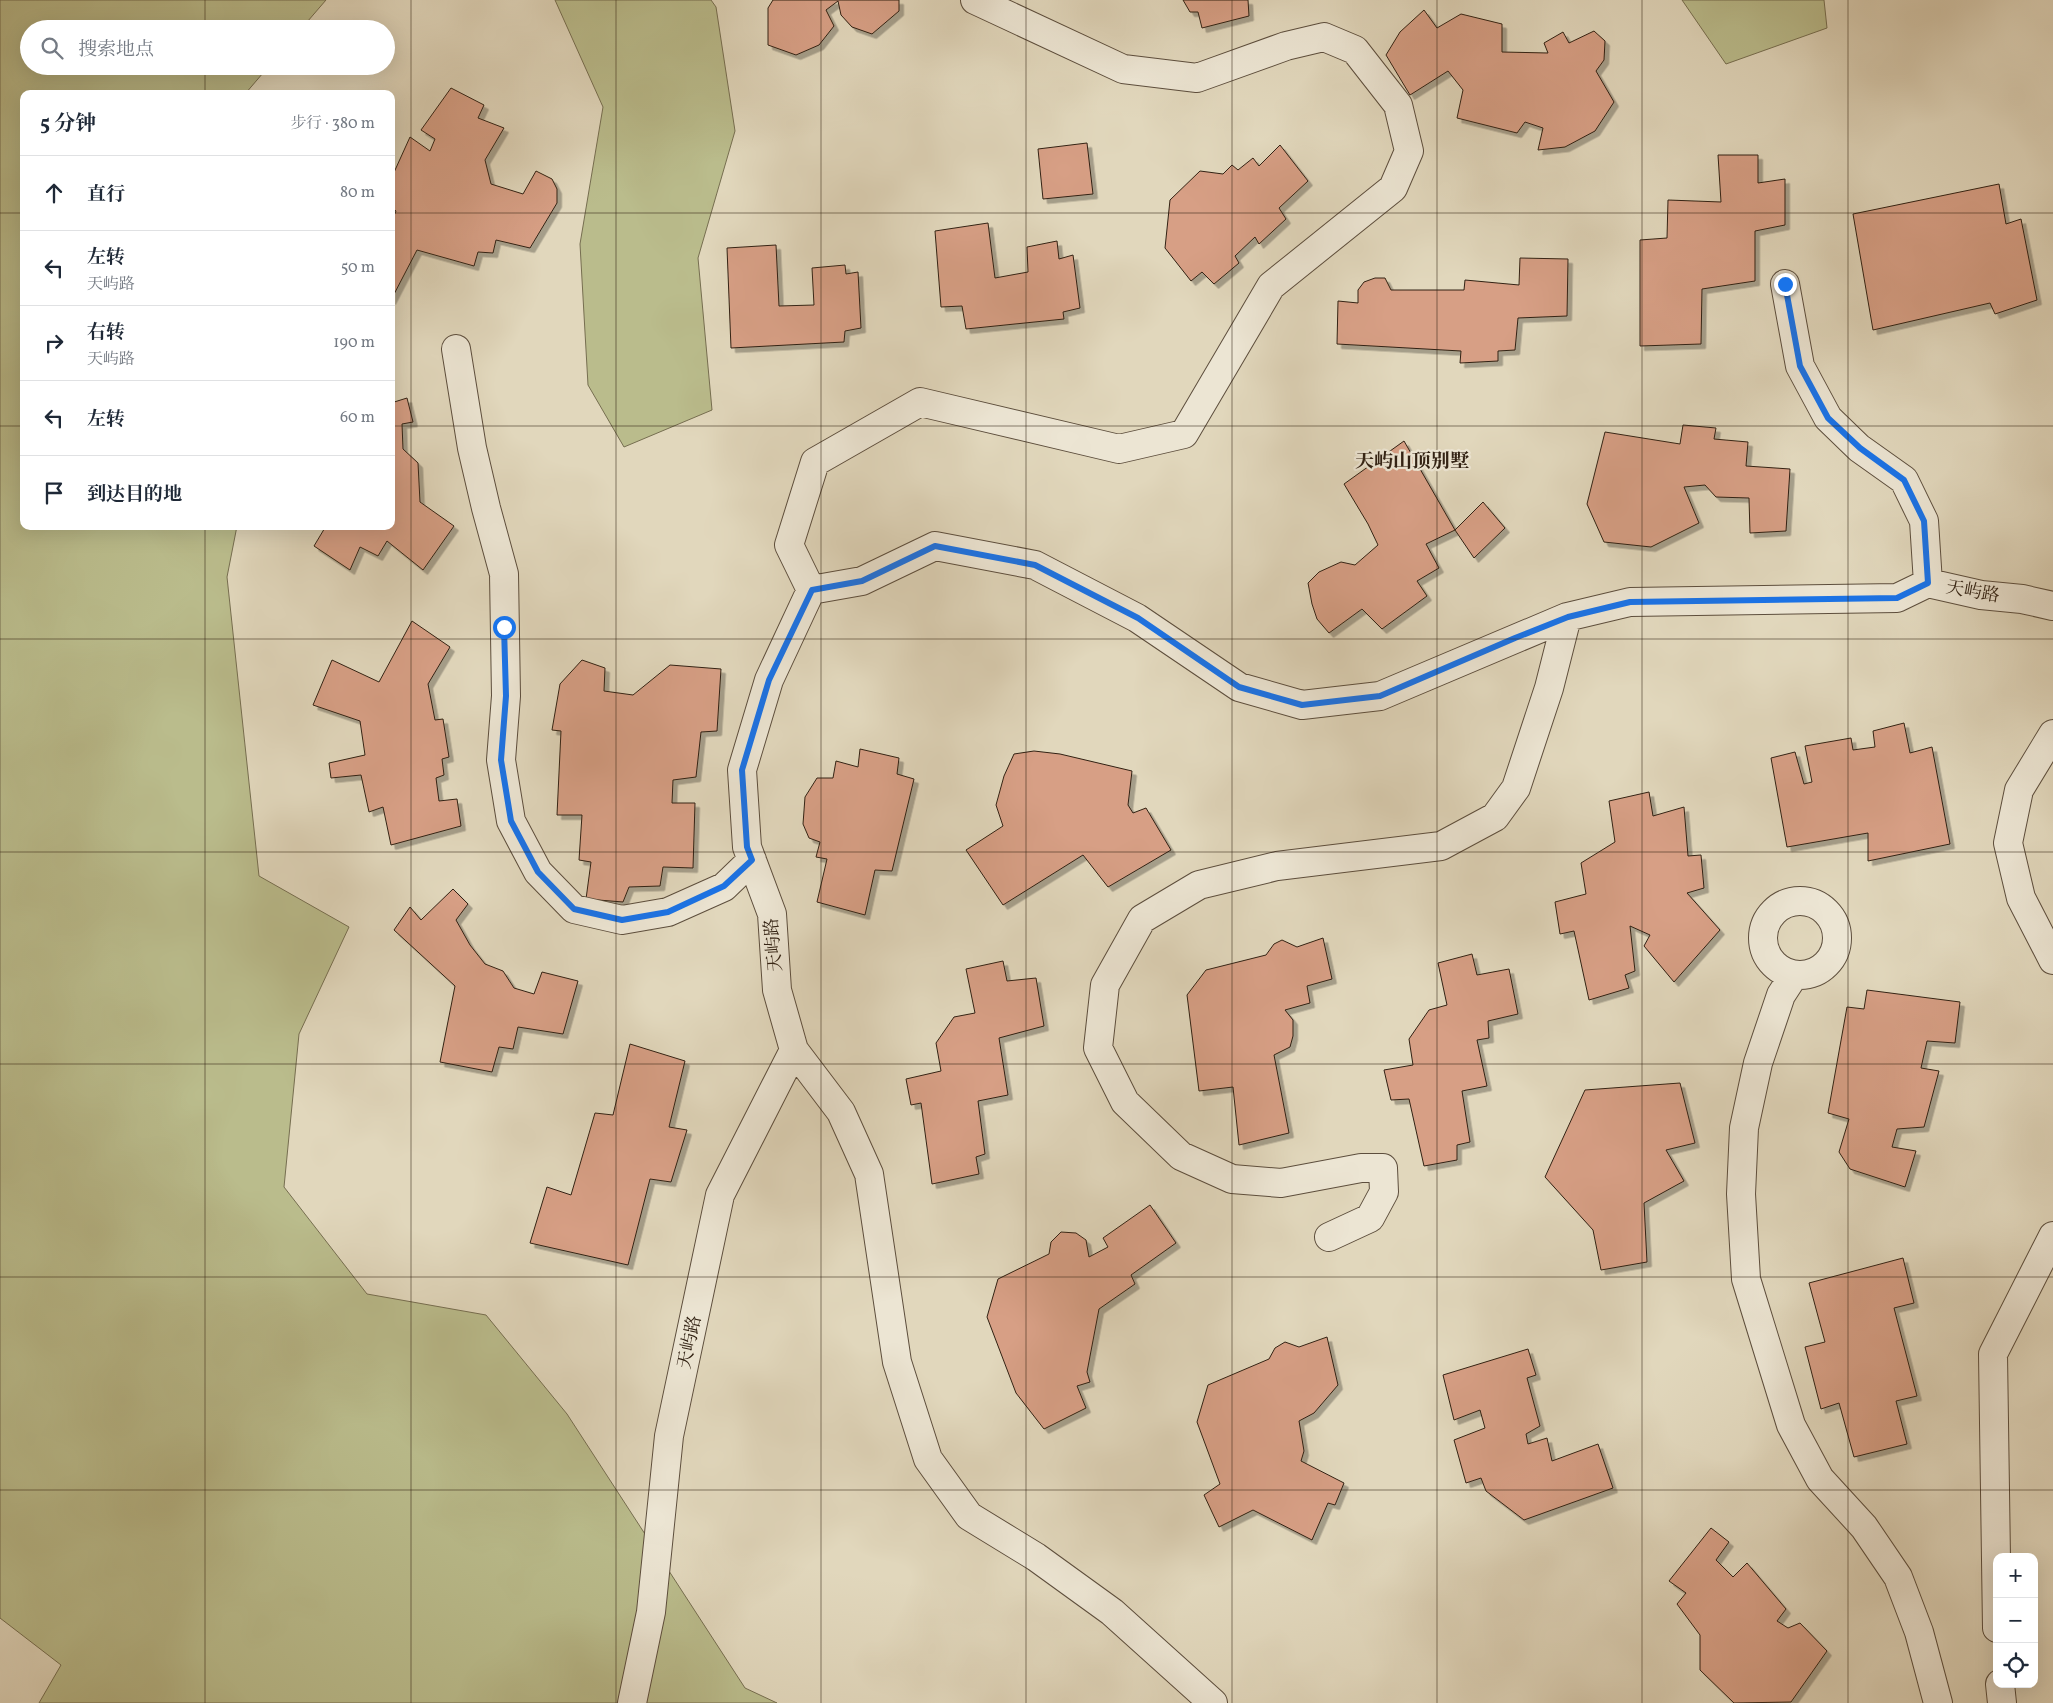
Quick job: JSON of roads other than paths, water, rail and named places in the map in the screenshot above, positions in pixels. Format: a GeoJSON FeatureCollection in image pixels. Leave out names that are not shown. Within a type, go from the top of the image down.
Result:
{"type":"FeatureCollection","features":[{"type":"Feature","properties":{"kind":"street"},"geometry":{"type":"LineString","coordinates":[[812,590],[789,545],[815,462],[920,402],[1119,449],[1184,434],[1271,286],[1393,188],[1409,151],[1398,105],[1355,50],[1324,37],[1286,46],[1197,78],[1123,69],[975,0]]}},
{"type":"Feature","properties":{"kind":"street"},"geometry":{"type":"LineString","coordinates":[[1785,284],[1800,366],[1828,418],[1860,448],[1904,480],[1924,521],[1928,583]]}},
{"type":"Feature","properties":{"kind":"street"},"geometry":{"type":"LineString","coordinates":[[456,349],[472,448],[504,574],[506,696],[501,760],[511,821],[538,872],[574,909],[622,920],[668,912],[708,894],[724,886],[752,860]]}},
{"type":"Feature","properties":{"kind":"street","name":"天屿路"},"geometry":{"type":"LineString","coordinates":[[632,1703],[651,1612],[669,1436],[720,1195],[794,1050],[777,990],[772,914],[747,847],[742,770],[769,680],[812,590],[862,581],[935,546],[1035,565],[1138,618],[1239,687],[1302,705],[1380,696],[1568,617],[1630,602],[1897,598],[1928,583],[1981,595],[2022,599],[2053,606]]}},
{"type":"Feature","properties":{"kind":"street"},"geometry":{"type":"LineString","coordinates":[[1329,1237],[1370,1218],[1384,1192],[1383,1168],[1361,1168],[1281,1183],[1232,1179],[1181,1156],[1125,1102],[1098,1048],[1105,985],[1142,919],[1199,886],[1277,866],[1441,846],[1495,818],[1516,788],[1549,688],[1568,617]]}},
{"type":"Feature","properties":{"kind":"street"},"geometry":{"type":"LineString","coordinates":[[2053,734],[2019,790],[2008,842],[2021,898],[2053,960]]}},
{"type":"Feature","properties":{"kind":"street"},"geometry":{"type":"LineString","coordinates":[[1794,975],[1781,995],[1758,1063],[1744,1128],[1741,1194],[1746,1279],[1791,1425],[1820,1479],[1864,1527],[1898,1577],[1919,1632],[1938,1703]]}},
{"type":"Feature","properties":{"kind":"street"},"geometry":{"type":"LineString","coordinates":[[794,1050],[841,1112],[869,1174],[897,1362],[928,1459],[969,1516],[1036,1557],[1112,1612],[1213,1703]]}},
{"type":"Feature","properties":{"kind":"street"},"geometry":{"type":"LineString","coordinates":[[1997,1598],[1993,1354],[2053,1236]]}},
{"type":"Feature","properties":{"kind":"street"},"geometry":{"type":"LineString","coordinates":[[2000,1688],[2002,1703]]}},
{"type":"Feature","properties":{"kind":"district","name":"天屿山顶别墅"},"geometry":{"type":"Point","coordinates":[1412,460]}}]}
